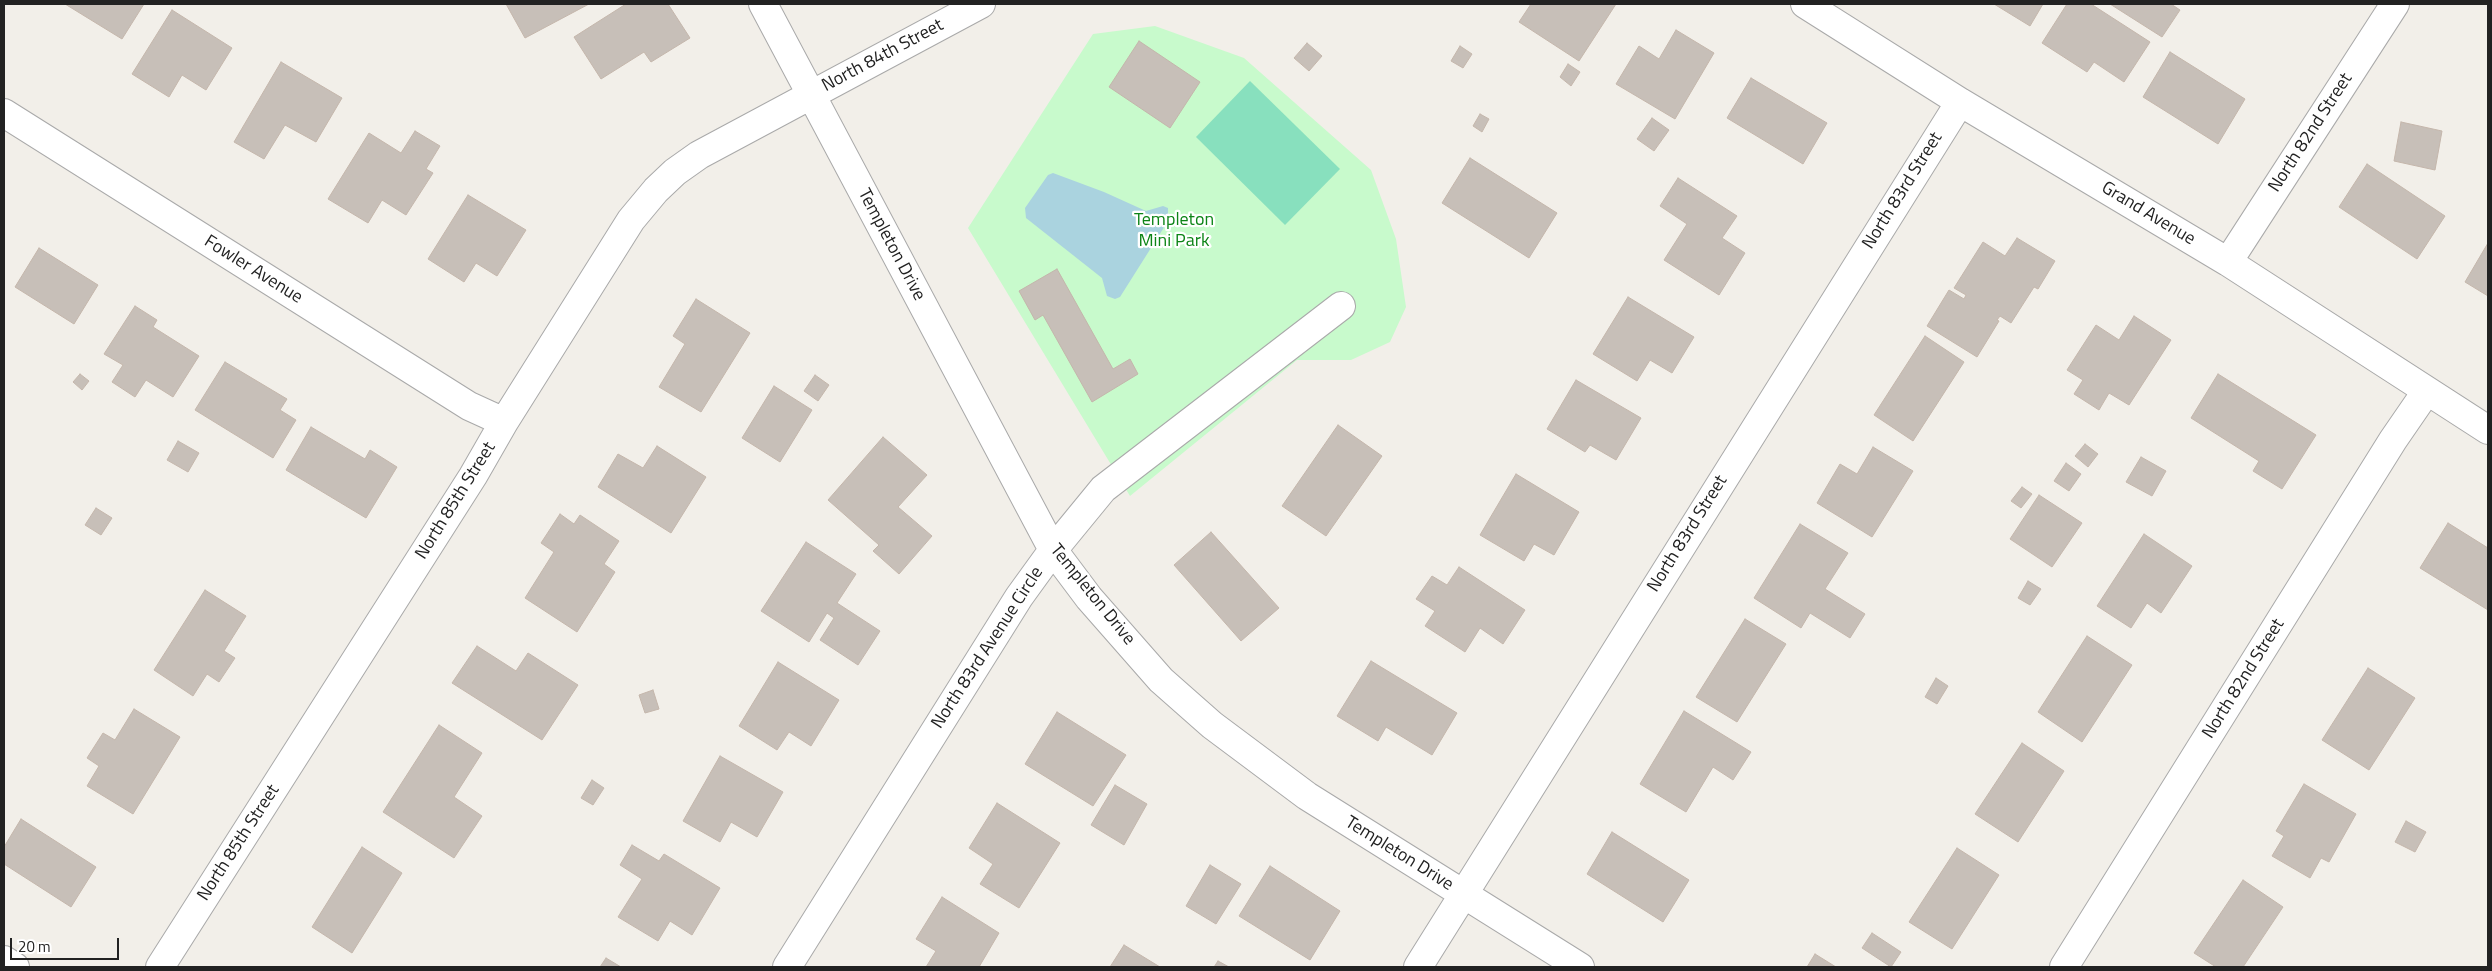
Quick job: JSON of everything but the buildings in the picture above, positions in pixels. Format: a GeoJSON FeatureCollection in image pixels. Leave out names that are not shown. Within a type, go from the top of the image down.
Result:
{"type":"FeatureCollection","features":[{"type":"Feature","properties":{"kind":"street","name":"Templeton Drive"},"geometry":{"type":"LineString","coordinates":[[763,4],[1053,550],[1089,598],[1162,680],[1212,725],[1306,796],[1580,967]]}},
{"type":"Feature","properties":{"kind":"street","name":"North 84th Street"},"geometry":{"type":"LineString","coordinates":[[812,95],[981,4]]}},
{"type":"Feature","properties":{"kind":"street","name":"Grand Avenue"},"geometry":{"type":"LineString","coordinates":[[1805,4],[1960,102],[2228,262],[2426,392],[2488,430]]}},
{"type":"Feature","properties":{"kind":"street","name":"North 82nd Street"},"geometry":{"type":"LineString","coordinates":[[2228,262],[2395,4]]}},
{"type":"Feature","properties":{"kind":"street","name":"North 85th Street"},"geometry":{"type":"LineString","coordinates":[[160,967],[474,476],[504,422],[631,220],[656,190],[699,155],[812,95]]}},
{"type":"Feature","properties":{"kind":"street","name":"North 83rd Street"},"geometry":{"type":"LineString","coordinates":[[1418,967],[1960,102]]}},
{"type":"Feature","properties":{"kind":"street","name":"Fowler Avenue"},"geometry":{"type":"LineString","coordinates":[[4,113],[470,406],[504,422]]}},
{"type":"Feature","properties":{"kind":"street","name":"North 83rd Avenue Circle"},"geometry":{"type":"LineString","coordinates":[[786,967],[1019,597],[1053,550],[1103,489],[1341,306]]}},
{"type":"Feature","properties":{"kind":"street","name":"North 82nd Street"},"geometry":{"type":"LineString","coordinates":[[2064,967],[2393,440],[2426,392]]}},
{"type":"Feature","properties":{"kind":"street"},"geometry":{"type":"LineString","coordinates":[[4,960],[15,967]]}},
{"type":"Feature","properties":{"kind":"green space","name":"Templeton Mini Park"},"geometry":{"type":"Polygon","coordinates":[[[1155,26],[1244,58],[1371,170],[1396,239],[1406,307],[1390,342],[1351,360],[1297,360],[1130,496],[968,228],[1093,34],[1155,26]]]}},
{"type":"Feature","properties":{"kind":"green space"},"geometry":{"type":"Polygon","coordinates":[[[1250,81],[1340,169],[1285,225],[1196,137],[1250,81]]]}},
{"type":"Feature","properties":{"kind":"water"},"geometry":{"type":"Polygon","coordinates":[[[1053,173],[1104,192],[1146,211],[1163,206],[1168,208],[1168,221],[1120,297],[1115,299],[1107,296],[1102,278],[1026,218],[1025,208],[1048,175],[1053,173]]]}}]}
